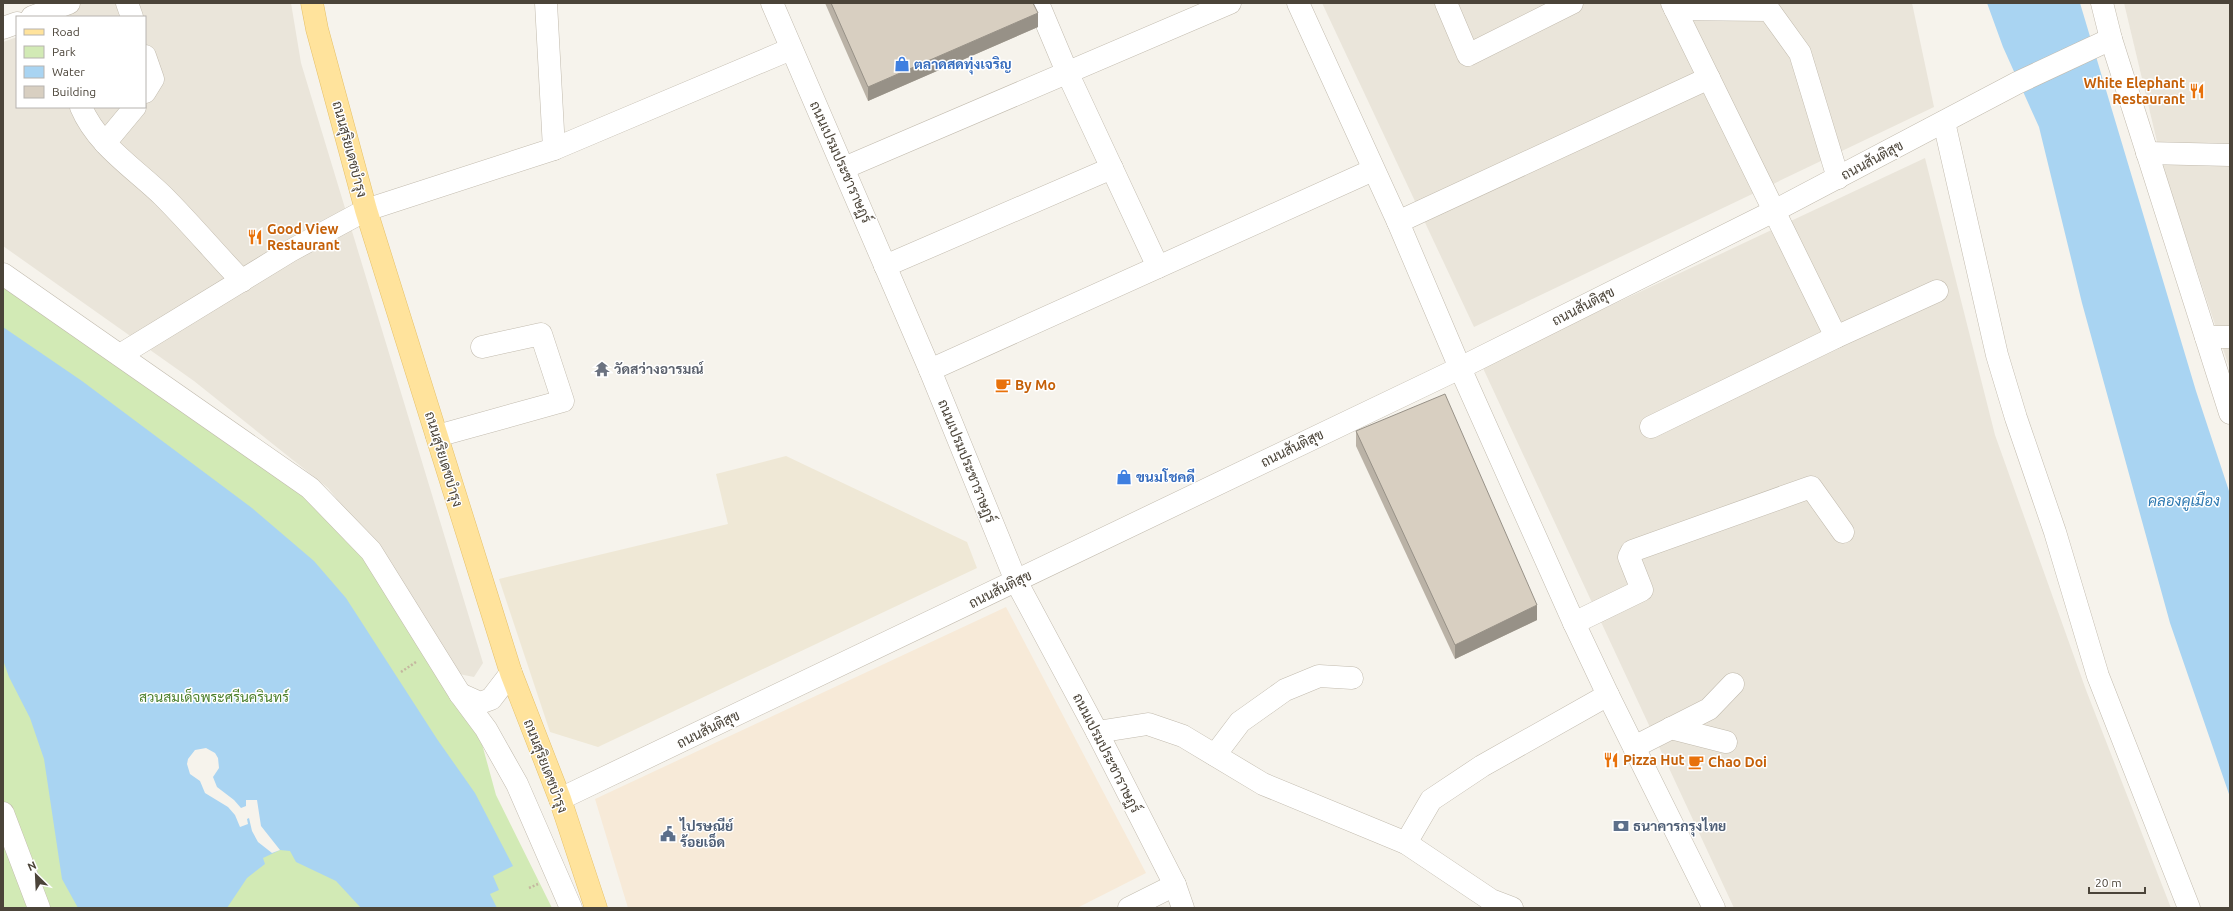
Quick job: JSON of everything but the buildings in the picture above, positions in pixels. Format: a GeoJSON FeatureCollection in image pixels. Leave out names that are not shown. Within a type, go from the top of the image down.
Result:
{"type":"FeatureCollection","features":[{"type":"Feature","properties":{"kind":"main road","name":"ถนนสุริยเดชบำรุง"},"geometry":{"type":"LineString","coordinates":[[312,3],[317,29],[366,210],[511,673],[560,800],[596,908]]}},
{"type":"Feature","properties":{"kind":"street"},"geometry":{"type":"LineString","coordinates":[[38,13],[69,3]]}},
{"type":"Feature","properties":{"kind":"street"},"geometry":{"type":"LineString","coordinates":[[128,3],[132,16]]}},
{"type":"Feature","properties":{"kind":"street"},"geometry":{"type":"LineString","coordinates":[[546,3],[554,149]]}},
{"type":"Feature","properties":{"kind":"street","name":"ถนนเปรมประชาราษฏร์"},"geometry":{"type":"LineString","coordinates":[[772,3],[930,370],[1016,581],[1097,732],[1174,885],[1183,908]]}},
{"type":"Feature","properties":{"kind":"street"},"geometry":{"type":"LineString","coordinates":[[1038,3],[1067,72],[1158,267]]}},
{"type":"Feature","properties":{"kind":"street"},"geometry":{"type":"LineString","coordinates":[[844,168],[1230,3]]}},
{"type":"Feature","properties":{"kind":"street"},"geometry":{"type":"LineString","coordinates":[[1298,3],[1398,222],[1460,368],[1574,623],[1608,695],[1714,908]]}},
{"type":"Feature","properties":{"kind":"street"},"geometry":{"type":"LineString","coordinates":[[1450,4],[1468,55],[1572,3]]}},
{"type":"Feature","properties":{"kind":"street"},"geometry":{"type":"LineString","coordinates":[[2102,3],[2103,42],[2147,153],[2230,413]]}},
{"type":"Feature","properties":{"kind":"street"},"geometry":{"type":"LineString","coordinates":[[1836,337],[1674,6],[1769,10],[1800,53],[1838,178]]}},
{"type":"Feature","properties":{"kind":"street"},"geometry":{"type":"LineString","coordinates":[[3,28],[16,23]]}},
{"type":"Feature","properties":{"kind":"street","name":"ถนนสันติสุข"},"geometry":{"type":"LineString","coordinates":[[560,800],[1460,368],[1774,211],[2017,83],[2103,42]]}},
{"type":"Feature","properties":{"kind":"street"},"geometry":{"type":"LineString","coordinates":[[120,355],[290,251],[366,210],[554,149],[791,49]]}},
{"type":"Feature","properties":{"kind":"street"},"geometry":{"type":"LineString","coordinates":[[146,59],[153,79],[146,90]]}},
{"type":"Feature","properties":{"kind":"street"},"geometry":{"type":"LineString","coordinates":[[1398,222],[1709,78]]}},
{"type":"Feature","properties":{"kind":"street"},"geometry":{"type":"LineString","coordinates":[[81,108],[85,118],[105,143],[162,196],[242,281]]}},
{"type":"Feature","properties":{"kind":"street"},"geometry":{"type":"LineString","coordinates":[[105,143],[134,108]]}},
{"type":"Feature","properties":{"kind":"street"},"geometry":{"type":"LineString","coordinates":[[1944,122],[1996,355],[2011,404],[2055,532],[2098,676],[2189,908]]}},
{"type":"Feature","properties":{"kind":"street"},"geometry":{"type":"LineString","coordinates":[[2147,153],[2230,155]]}},
{"type":"Feature","properties":{"kind":"street"},"geometry":{"type":"LineString","coordinates":[[886,266],[1112,168]]}},
{"type":"Feature","properties":{"kind":"street"},"geometry":{"type":"LineString","coordinates":[[930,370],[1373,170]]}},
{"type":"Feature","properties":{"kind":"street"},"geometry":{"type":"LineString","coordinates":[[3,274],[310,488],[371,551],[460,694],[486,729],[517,784],[571,908]]}},
{"type":"Feature","properties":{"kind":"street"},"geometry":{"type":"LineString","coordinates":[[1651,427],[1836,337],[1938,291]]}},
{"type":"Feature","properties":{"kind":"street"},"geometry":{"type":"LineString","coordinates":[[437,436],[563,401],[541,334],[482,347]]}},
{"type":"Feature","properties":{"kind":"street"},"geometry":{"type":"LineString","coordinates":[[2206,337],[2230,337]]}},
{"type":"Feature","properties":{"kind":"street"},"geometry":{"type":"LineString","coordinates":[[1574,623],[1642,590],[1630,558],[1632,551],[1811,487],[1843,532]]}},
{"type":"Feature","properties":{"kind":"street"},"geometry":{"type":"LineString","coordinates":[[460,694],[480,702],[490,699],[511,673]]}},
{"type":"Feature","properties":{"kind":"street"},"geometry":{"type":"LineString","coordinates":[[1215,755],[1240,722],[1285,690],[1319,676],[1352,678]]}},
{"type":"Feature","properties":{"kind":"street"},"geometry":{"type":"LineString","coordinates":[[1634,747],[1709,709],[1733,684]]}},
{"type":"Feature","properties":{"kind":"street"},"geometry":{"type":"LineString","coordinates":[[1406,843],[1431,800],[1482,766],[1608,695]]}},
{"type":"Feature","properties":{"kind":"street"},"geometry":{"type":"LineString","coordinates":[[1097,732],[1148,724],[1183,736],[1263,784],[1406,843],[1491,900],[1512,908]]}},
{"type":"Feature","properties":{"kind":"street"},"geometry":{"type":"LineString","coordinates":[[1671,728],[1726,742]]}},
{"type":"Feature","properties":{"kind":"street"},"geometry":{"type":"LineString","coordinates":[[3,813],[39,908]]}},
{"type":"Feature","properties":{"kind":"street"},"geometry":{"type":"LineString","coordinates":[[1128,908],[1174,885]]}},
{"type":"Feature","properties":{"kind":"shaded area"},"geometry":{"type":"Polygon","coordinates":[[[55,3],[291,3],[301,63],[483,663],[474,677],[459,674],[380,553],[328,488],[194,381],[3,246],[3,42],[16,37],[16,108],[146,108],[146,16],[62,16],[55,3]]]}},
{"type":"Feature","properties":{"kind":"shaded area"},"geometry":{"type":"Polygon","coordinates":[[[1322,3],[1912,3],[1934,107],[1474,327],[1322,3]]]}},
{"type":"Feature","properties":{"kind":"shaded area"},"geometry":{"type":"Polygon","coordinates":[[[2124,3],[2230,3],[2230,370],[2164,171],[2124,3]]]}},
{"type":"Feature","properties":{"kind":"shaded area"},"geometry":{"type":"Polygon","coordinates":[[[1925,158],[1995,435],[2086,690],[2171,908],[1734,908],[1482,366],[1925,158]]]}},
{"type":"Feature","properties":{"kind":"shaded area"},"geometry":{"type":"Polygon","coordinates":[[[786,456],[967,542],[977,568],[598,747],[550,732],[499,579],[728,524],[716,474],[786,456]]]}},
{"type":"Feature","properties":{"kind":"shaded area"},"geometry":{"type":"Polygon","coordinates":[[[1006,607],[1146,873],[1077,908],[628,908],[595,799],[1006,607]]]}},
{"type":"Feature","properties":{"kind":"green space","name":"สวนสมเด็จพระศรีนครินทร์"},"geometry":{"type":"Polygon","coordinates":[[[3,274],[310,488],[371,551],[471,704],[496,795],[552,908],[3,908],[3,274]]]}},
{"type":"Feature","properties":{"kind":"water","name":"คลองคูเมือง"},"geometry":{"type":"Polygon","coordinates":[[[1987,3],[2080,3],[2196,391],[2230,494],[2230,797],[2170,623],[2082,303],[2039,127],[2003,47],[1987,3]]]}},
{"type":"Feature","properties":{"kind":"water","name":"สวนสมเด็จพระศรีนครินทร์"},"geometry":{"type":"Polygon","coordinates":[[[3,327],[82,381],[252,508],[314,561],[346,598],[437,739],[475,793],[513,866],[493,876],[499,890],[490,894],[497,908],[361,908],[336,881],[296,862],[290,851],[280,850],[263,858],[265,864],[247,878],[227,908],[78,908],[62,879],[44,759],[30,718],[9,677],[3,660],[3,327]]]}},
{"type":"Feature","properties":{"kind":"pier"},"geometry":{"type":"Polygon","coordinates":[[[206,748],[215,753],[218,758],[219,768],[213,777],[217,787],[234,800],[241,808],[246,806],[246,800],[257,800],[261,826],[280,850],[272,853],[258,842],[252,831],[249,818],[247,819],[248,824],[240,827],[235,815],[228,807],[205,793],[200,781],[190,774],[187,764],[188,759],[195,750],[206,748]]]}},
{"type":"Feature","properties":{"kind":"place","name":"ตลาดสดทุ่งเจริญ"},"geometry":{"type":"Point","coordinates":[902,64]}},
{"type":"Feature","properties":{"kind":"place","name":"White Elephant Restaurant"},"geometry":{"type":"Point","coordinates":[2197,91]}},
{"type":"Feature","properties":{"kind":"place","name":"Good View Restaurant"},"geometry":{"type":"Point","coordinates":[255,237]}},
{"type":"Feature","properties":{"kind":"place","name":"วัดสว่างอารมณ์"},"geometry":{"type":"Point","coordinates":[602,369]}},
{"type":"Feature","properties":{"kind":"place","name":"By Mo"},"geometry":{"type":"Point","coordinates":[1003,385]}},
{"type":"Feature","properties":{"kind":"place","name":"ขนมโชคดี"},"geometry":{"type":"Point","coordinates":[1124,477]}},
{"type":"Feature","properties":{"kind":"place","name":"Pizza Hut"},"geometry":{"type":"Point","coordinates":[1611,760]}},
{"type":"Feature","properties":{"kind":"place","name":"Chao Doi"},"geometry":{"type":"Point","coordinates":[1696,762]}},
{"type":"Feature","properties":{"kind":"place","name":"ธนาคารกรุงไทย"},"geometry":{"type":"Point","coordinates":[1621,826]}},
{"type":"Feature","properties":{"kind":"place","name":"ไปรษณีย์ ร้อยเอ็ด"},"geometry":{"type":"Point","coordinates":[668,834]}}]}
